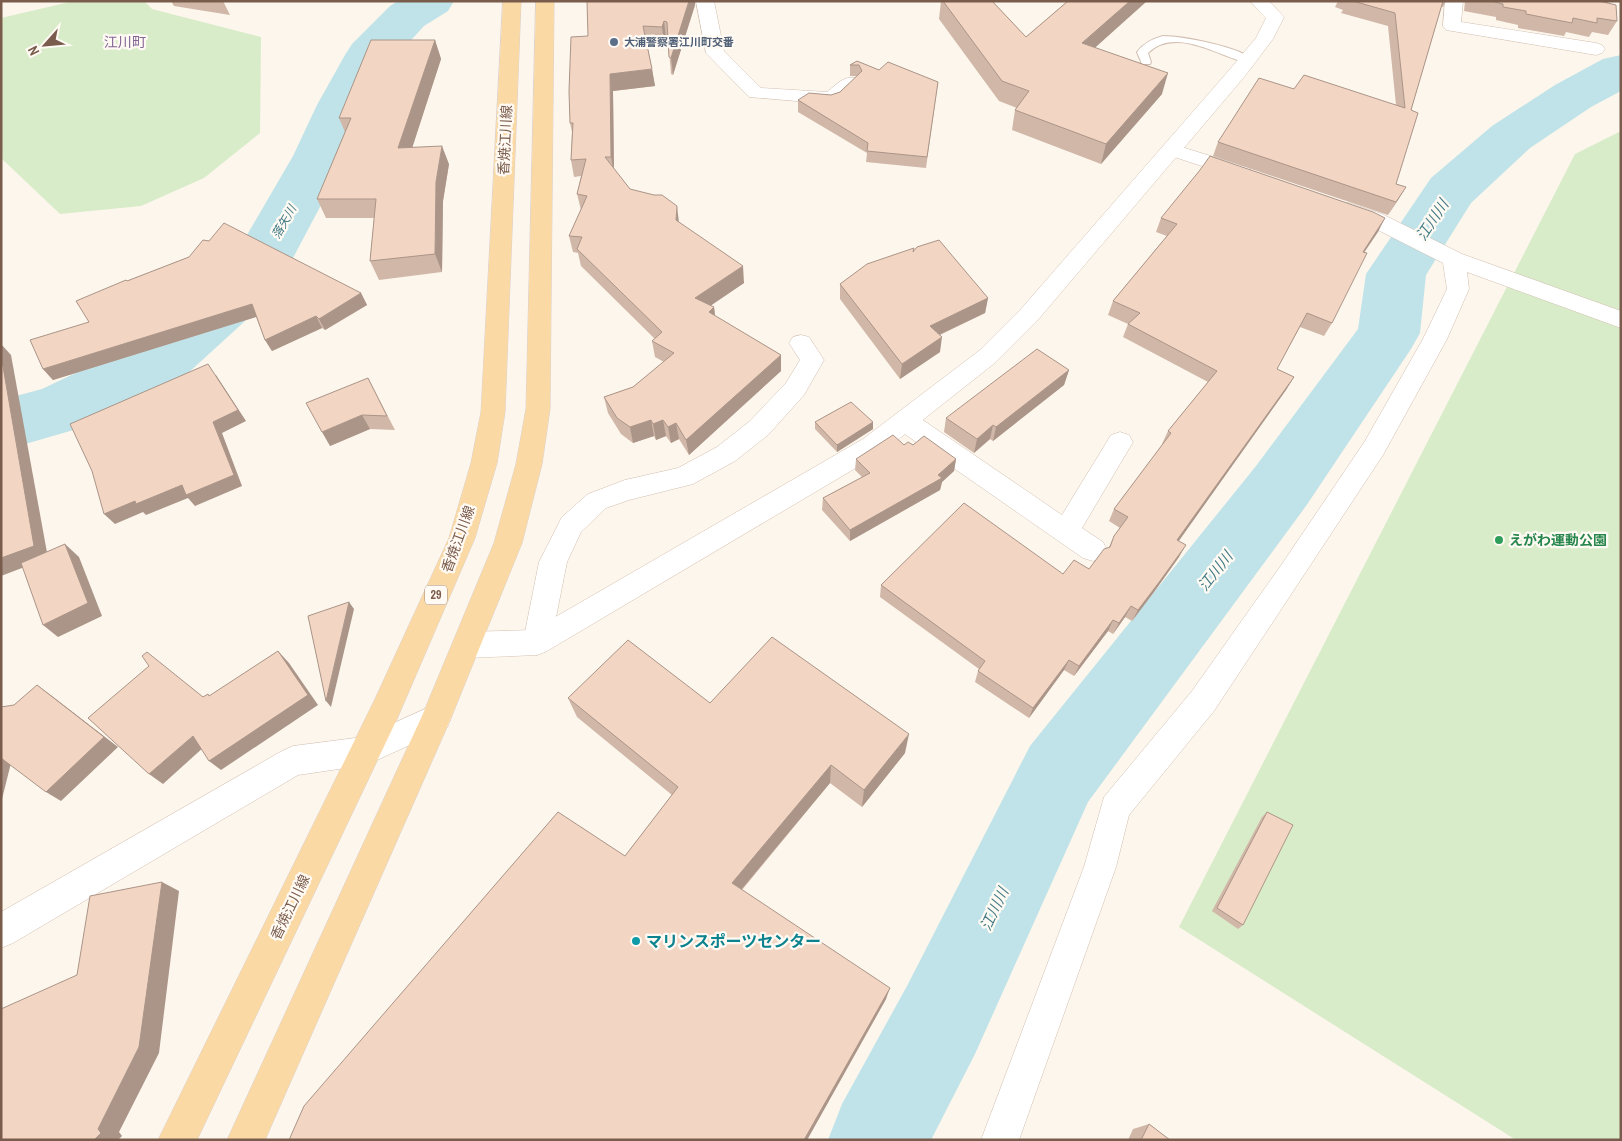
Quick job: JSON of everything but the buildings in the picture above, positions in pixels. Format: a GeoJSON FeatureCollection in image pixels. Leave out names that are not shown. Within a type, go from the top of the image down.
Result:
{"type":"FeatureCollection","features":[{"type":"Feature","properties":{"kind":"main road","name":"香焼江川線"},"geometry":{"type":"LineString","coordinates":[[177,1140],[366,751],[462,538],[484,463],[493,412],[512,1]]}},
{"type":"Feature","properties":{"kind":"main road"},"geometry":{"type":"LineString","coordinates":[[246,1140],[436,718],[467,644],[508,543],[529,464],[538,409],[540,155],[545,1]]}},
{"type":"Feature","properties":{"kind":"street"},"geometry":{"type":"LineString","coordinates":[[705,1],[715,53],[756,92],[831,98],[851,82]]}},
{"type":"Feature","properties":{"kind":"street"},"geometry":{"type":"LineString","coordinates":[[1454,1],[1452,26],[1596,49]]}},
{"type":"Feature","properties":{"kind":"street"},"geometry":{"type":"LineString","coordinates":[[467,644],[537,642],[863,451],[988,356],[1029,315],[1248,60],[1264,39],[1272,8]]}},
{"type":"Feature","properties":{"kind":"street"},"geometry":{"type":"LineString","coordinates":[[1172,150],[1261,180]]}},
{"type":"Feature","properties":{"kind":"street"},"geometry":{"type":"LineString","coordinates":[[1331,204],[1374,219],[1446,254],[1621,320]]}},
{"type":"Feature","properties":{"kind":"street"},"geometry":{"type":"LineString","coordinates":[[1000,1140],[1100,868],[1115,808],[1202,701],[1292,572],[1374,448],[1435,339],[1458,289],[1446,254]]}},
{"type":"Feature","properties":{"kind":"street"},"geometry":{"type":"LineString","coordinates":[[537,642],[553,562],[571,525],[597,501],[625,490],[684,477],[726,454],[759,428],[796,389],[812,360],[801,343]]}},
{"type":"Feature","properties":{"kind":"street"},"geometry":{"type":"LineString","coordinates":[[905,420],[1093,550]]}},
{"type":"Feature","properties":{"kind":"street"},"geometry":{"type":"LineString","coordinates":[[1066,532],[1120,442]]}},
{"type":"Feature","properties":{"kind":"street"},"geometry":{"type":"LineString","coordinates":[[1,931],[293,761],[366,751],[436,718]]}},
{"type":"Feature","properties":{"kind":"lane"},"geometry":{"type":"LineString","coordinates":[[1146,62],[1142,52],[1146,46],[1162,39],[1178,38],[1203,44],[1248,60]]}},
{"type":"Feature","properties":{"kind":"green space"},"geometry":{"type":"Polygon","coordinates":[[[74,1],[144,1],[152,9],[261,37],[260,133],[204,178],[141,206],[60,214],[1,158],[1,18],[74,1]]]}},
{"type":"Feature","properties":{"kind":"green space","name":"えがわ運動公園"},"geometry":{"type":"Polygon","coordinates":[[[1621,131],[1621,1140],[1516,1140],[1179,927],[1575,154],[1621,131]]]}},
{"type":"Feature","properties":{"kind":"waterway","name":"落矢川"},"geometry":{"type":"LineString","coordinates":[[1,426],[61,409],[164,358],[222,307],[255,273],[320,156],[343,105],[370,55],[407,16],[431,1]]}},
{"type":"Feature","properties":{"kind":"waterway","name":"江川川"},"geometry":{"type":"LineString","coordinates":[[878,1140],[941,1020],[1059,774],[1281,486],[1389,333],[1396,274],[1451,191],[1511,137],[1573,96],[1621,70]]}},
{"type":"Feature","properties":{"kind":"place","name":"大浦警察署江川町交番"},"geometry":{"type":"Point","coordinates":[614,42]}},
{"type":"Feature","properties":{"kind":"place","name":"えがわ運動公園"},"geometry":{"type":"Point","coordinates":[1499,540]}},
{"type":"Feature","properties":{"kind":"place","name":"マリンスポーツセンター"},"geometry":{"type":"Point","coordinates":[636,941]}},
{"type":"Feature","properties":{"kind":"district","name":"江川町"},"geometry":{"type":"Point","coordinates":[125,42]}}]}
